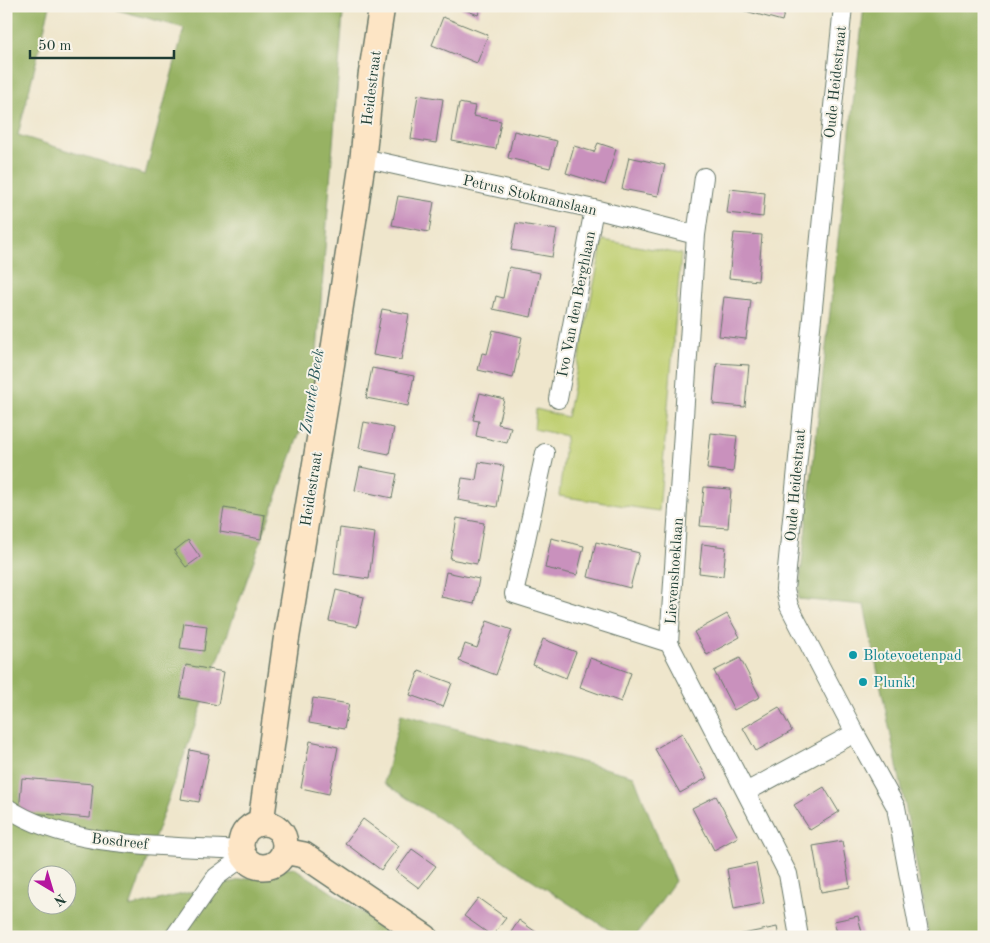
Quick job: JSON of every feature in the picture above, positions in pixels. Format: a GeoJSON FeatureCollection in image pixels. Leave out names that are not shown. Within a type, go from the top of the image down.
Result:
{"type":"FeatureCollection","features":[{"type":"Feature","properties":{"kind":"street","name":"Heidestraat"},"geometry":{"type":"LineString","coordinates":[[261,822],[286,641],[327,394],[363,158],[371,76],[382,6]]}},
{"type":"Feature","properties":{"kind":"street","name":"Oude Heidestraat"},"geometry":{"type":"LineString","coordinates":[[843,6],[785,589],[789,606],[896,807],[920,937]]}},
{"type":"Feature","properties":{"kind":"street","name":"Petrus Stokmanslaan"},"geometry":{"type":"LineString","coordinates":[[363,158],[594,209],[696,235]]}},
{"type":"Feature","properties":{"kind":"street","name":"Lievenshoeklaan"},"geometry":{"type":"LineString","coordinates":[[704,177],[696,235],[669,643],[788,874],[798,937]]}},
{"type":"Feature","properties":{"kind":"street","name":"Ivo Van den Berghlaan"},"geometry":{"type":"LineString","coordinates":[[558,400],[594,209]]}},
{"type":"Feature","properties":{"kind":"street"},"geometry":{"type":"LineString","coordinates":[[545,453],[514,594],[669,643]]}},
{"type":"Feature","properties":{"kind":"street"},"geometry":{"type":"LineString","coordinates":[[746,792],[855,733]]}},
{"type":"Feature","properties":{"kind":"street","name":"Bosdreef"},"geometry":{"type":"LineString","coordinates":[[6,807],[35,824],[75,836],[125,843],[242,854]]}},
{"type":"Feature","properties":{"kind":"street"},"geometry":{"type":"LineString","coordinates":[[261,822],[272,825],[280,831],[285,841],[284,852],[278,862],[266,868],[253,866],[242,854],[241,837],[249,827],[261,822]]}},
{"type":"Feature","properties":{"kind":"street"},"geometry":{"type":"LineString","coordinates":[[284,852],[304,855],[425,937]]}},
{"type":"Feature","properties":{"kind":"street"},"geometry":{"type":"LineString","coordinates":[[174,937],[216,877],[242,854]]}},
{"type":"Feature","properties":{"kind":"green space"},"geometry":{"type":"Polygon","coordinates":[[[6,6],[50,6],[18,135],[145,175],[184,28],[103,6],[347,6],[343,14],[314,392],[130,907],[293,867],[400,937],[6,937],[6,6]]]}},
{"type":"Feature","properties":{"kind":"green space"},"geometry":{"type":"Polygon","coordinates":[[[864,6],[984,6],[984,937],[930,937],[864,605],[798,599],[864,6]]]}},
{"type":"Feature","properties":{"kind":"green space"},"geometry":{"type":"Polygon","coordinates":[[[603,240],[681,254],[659,511],[559,496],[566,436],[534,429],[536,409],[567,417],[603,240]]]}},
{"type":"Feature","properties":{"kind":"green space"},"geometry":{"type":"Polygon","coordinates":[[[401,714],[634,776],[675,881],[635,937],[620,937],[384,783],[401,714]]]}},
{"type":"Feature","properties":{"kind":"building"},"geometry":{"type":"Polygon","coordinates":[[[456,6],[481,6],[478,15],[456,6]]]}},
{"type":"Feature","properties":{"kind":"building"},"geometry":{"type":"Polygon","coordinates":[[[739,6],[786,6],[782,21],[738,9],[739,6]]]}},
{"type":"Feature","properties":{"kind":"building"},"geometry":{"type":"Polygon","coordinates":[[[443,17],[488,35],[477,63],[432,45],[443,17]]]}},
{"type":"Feature","properties":{"kind":"building"},"geometry":{"type":"Polygon","coordinates":[[[418,95],[443,99],[436,143],[411,139],[418,95]]]}},
{"type":"Feature","properties":{"kind":"building"},"geometry":{"type":"Polygon","coordinates":[[[459,103],[475,106],[473,116],[501,121],[496,149],[452,141],[459,103]]]}},
{"type":"Feature","properties":{"kind":"building"},"geometry":{"type":"Polygon","coordinates":[[[514,131],[557,141],[550,168],[508,158],[514,131]]]}},
{"type":"Feature","properties":{"kind":"building"},"geometry":{"type":"Polygon","coordinates":[[[598,143],[616,149],[605,185],[566,173],[574,146],[594,152],[598,143]]]}},
{"type":"Feature","properties":{"kind":"building"},"geometry":{"type":"Polygon","coordinates":[[[629,157],[665,165],[658,196],[622,189],[629,157]]]}},
{"type":"Feature","properties":{"kind":"building"},"geometry":{"type":"Polygon","coordinates":[[[730,189],[765,193],[763,217],[727,213],[730,189]]]}},
{"type":"Feature","properties":{"kind":"building"},"geometry":{"type":"Polygon","coordinates":[[[398,196],[434,202],[429,232],[392,225],[398,196]]]}},
{"type":"Feature","properties":{"kind":"building"},"geometry":{"type":"Polygon","coordinates":[[[516,223],[557,230],[552,257],[511,250],[516,223]]]}},
{"type":"Feature","properties":{"kind":"building"},"geometry":{"type":"Polygon","coordinates":[[[734,233],[762,235],[758,281],[729,278],[734,233]]]}},
{"type":"Feature","properties":{"kind":"building"},"geometry":{"type":"Polygon","coordinates":[[[509,267],[540,273],[531,317],[493,309],[496,296],[503,298],[509,267]]]}},
{"type":"Feature","properties":{"kind":"building"},"geometry":{"type":"Polygon","coordinates":[[[724,297],[751,300],[746,339],[719,336],[724,297]]]}},
{"type":"Feature","properties":{"kind":"building"},"geometry":{"type":"Polygon","coordinates":[[[382,309],[409,314],[401,360],[373,355],[382,309]]]}},
{"type":"Feature","properties":{"kind":"building"},"geometry":{"type":"Polygon","coordinates":[[[493,330],[522,337],[513,378],[478,370],[482,353],[487,354],[493,330]]]}},
{"type":"Feature","properties":{"kind":"building"},"geometry":{"type":"Polygon","coordinates":[[[717,363],[749,365],[745,407],[713,404],[717,363]]]}},
{"type":"Feature","properties":{"kind":"building"},"geometry":{"type":"Polygon","coordinates":[[[372,368],[414,376],[408,406],[366,398],[372,368]]]}},
{"type":"Feature","properties":{"kind":"building"},"geometry":{"type":"Polygon","coordinates":[[[480,393],[504,399],[498,424],[511,427],[507,443],[476,436],[479,421],[473,420],[480,393]]]}},
{"type":"Feature","properties":{"kind":"building"},"geometry":{"type":"Polygon","coordinates":[[[364,422],[394,428],[389,454],[359,448],[364,422]]]}},
{"type":"Feature","properties":{"kind":"building"},"geometry":{"type":"Polygon","coordinates":[[[711,433],[737,436],[733,472],[707,469],[711,433]]]}},
{"type":"Feature","properties":{"kind":"building"},"geometry":{"type":"Polygon","coordinates":[[[479,462],[504,466],[497,507],[458,500],[462,478],[476,480],[479,462]]]}},
{"type":"Feature","properties":{"kind":"building"},"geometry":{"type":"Polygon","coordinates":[[[360,467],[397,474],[392,498],[355,490],[360,467]]]}},
{"type":"Feature","properties":{"kind":"building"},"geometry":{"type":"Polygon","coordinates":[[[704,487],[731,489],[728,528],[700,526],[704,487]]]}},
{"type":"Feature","properties":{"kind":"building"},"geometry":{"type":"Polygon","coordinates":[[[224,508],[265,515],[261,539],[220,532],[224,508]]]}},
{"type":"Feature","properties":{"kind":"building"},"geometry":{"type":"Polygon","coordinates":[[[457,518],[484,523],[477,564],[450,559],[457,518]]]}},
{"type":"Feature","properties":{"kind":"building"},"geometry":{"type":"Polygon","coordinates":[[[340,528],[375,533],[369,579],[334,574],[340,528]]]}},
{"type":"Feature","properties":{"kind":"building"},"geometry":{"type":"Polygon","coordinates":[[[551,538],[584,546],[577,575],[545,568],[551,538]]]}},
{"type":"Feature","properties":{"kind":"building"},"geometry":{"type":"Polygon","coordinates":[[[188,540],[200,557],[186,567],[174,551],[188,540]]]}},
{"type":"Feature","properties":{"kind":"building"},"geometry":{"type":"Polygon","coordinates":[[[596,542],[639,553],[630,588],[588,577],[596,542]]]}},
{"type":"Feature","properties":{"kind":"building"},"geometry":{"type":"Polygon","coordinates":[[[702,544],[726,547],[723,576],[699,573],[702,544]]]}},
{"type":"Feature","properties":{"kind":"building"},"geometry":{"type":"Polygon","coordinates":[[[446,572],[479,579],[474,604],[441,597],[446,572]]]}},
{"type":"Feature","properties":{"kind":"building"},"geometry":{"type":"Polygon","coordinates":[[[336,590],[364,597],[357,627],[329,621],[336,590]]]}},
{"type":"Feature","properties":{"kind":"building"},"geometry":{"type":"Polygon","coordinates":[[[727,614],[740,637],[707,655],[694,632],[727,614]]]}},
{"type":"Feature","properties":{"kind":"building"},"geometry":{"type":"Polygon","coordinates":[[[487,621],[512,630],[496,675],[459,661],[465,644],[477,648],[487,621]]]}},
{"type":"Feature","properties":{"kind":"building"},"geometry":{"type":"Polygon","coordinates":[[[184,623],[207,626],[204,651],[180,648],[184,623]]]}},
{"type":"Feature","properties":{"kind":"building"},"geometry":{"type":"Polygon","coordinates":[[[543,639],[576,652],[566,678],[533,665],[543,639]]]}},
{"type":"Feature","properties":{"kind":"building"},"geometry":{"type":"Polygon","coordinates":[[[590,658],[631,673],[621,702],[580,687],[590,658]]]}},
{"type":"Feature","properties":{"kind":"building"},"geometry":{"type":"Polygon","coordinates":[[[740,658],[760,697],[734,710],[714,671],[740,658]]]}},
{"type":"Feature","properties":{"kind":"building"},"geometry":{"type":"Polygon","coordinates":[[[186,665],[224,672],[218,705],[180,698],[186,665]]]}},
{"type":"Feature","properties":{"kind":"building"},"geometry":{"type":"Polygon","coordinates":[[[419,671],[452,683],[443,707],[410,695],[419,671]]]}},
{"type":"Feature","properties":{"kind":"building"},"geometry":{"type":"Polygon","coordinates":[[[313,698],[349,704],[344,729],[309,723],[313,698]]]}},
{"type":"Feature","properties":{"kind":"building"},"geometry":{"type":"Polygon","coordinates":[[[779,707],[792,731],[756,751],[743,728],[779,707]]]}},
{"type":"Feature","properties":{"kind":"building"},"geometry":{"type":"Polygon","coordinates":[[[682,733],[707,778],[680,793],[655,749],[682,733]]]}},
{"type":"Feature","properties":{"kind":"building"},"geometry":{"type":"Polygon","coordinates":[[[310,741],[338,747],[329,794],[301,788],[310,741]]]}},
{"type":"Feature","properties":{"kind":"building"},"geometry":{"type":"Polygon","coordinates":[[[190,750],[209,754],[199,802],[181,799],[190,750]]]}},
{"type":"Feature","properties":{"kind":"building"},"geometry":{"type":"Polygon","coordinates":[[[22,778],[93,784],[90,818],[19,812],[22,778]]]}},
{"type":"Feature","properties":{"kind":"building"},"geometry":{"type":"Polygon","coordinates":[[[824,787],[839,812],[810,830],[794,805],[824,787]]]}},
{"type":"Feature","properties":{"kind":"building"},"geometry":{"type":"Polygon","coordinates":[[[716,796],[738,837],[714,850],[692,808],[716,796]]]}},
{"type":"Feature","properties":{"kind":"building"},"geometry":{"type":"Polygon","coordinates":[[[363,819],[399,846],[381,870],[345,843],[363,819]]]}},
{"type":"Feature","properties":{"kind":"building"},"geometry":{"type":"Polygon","coordinates":[[[842,841],[850,887],[821,892],[813,846],[842,841]]]}},
{"type":"Feature","properties":{"kind":"building"},"geometry":{"type":"Polygon","coordinates":[[[412,849],[436,866],[419,888],[396,871],[412,849]]]}},
{"type":"Feature","properties":{"kind":"building"},"geometry":{"type":"Polygon","coordinates":[[[756,863],[764,903],[734,909],[727,869],[756,863]]]}},
{"type":"Feature","properties":{"kind":"building"},"geometry":{"type":"Polygon","coordinates":[[[478,898],[506,918],[492,936],[464,916],[478,898]]]}},
{"type":"Feature","properties":{"kind":"building"},"geometry":{"type":"Polygon","coordinates":[[[858,916],[863,937],[838,937],[834,921],[858,916]]]}},
{"type":"Feature","properties":{"kind":"building"},"geometry":{"type":"Polygon","coordinates":[[[519,920],[543,937],[508,937],[519,920]]]}},
{"type":"Feature","properties":{"kind":"building"},"geometry":{"type":"Polygon","coordinates":[[[777,927],[779,937],[738,937],[738,935],[777,927]]]}},
{"type":"Feature","properties":{"kind":"place","name":"Blotevoetenpad"},"geometry":{"type":"Point","coordinates":[853,655]}},
{"type":"Feature","properties":{"kind":"place","name":"Plunk!"},"geometry":{"type":"Point","coordinates":[863,682]}},
{"type":"Feature","properties":{"kind":"water label","name":"Zwarte Beek"},"geometry":{"type":"Point","coordinates":[311,391]}}]}
